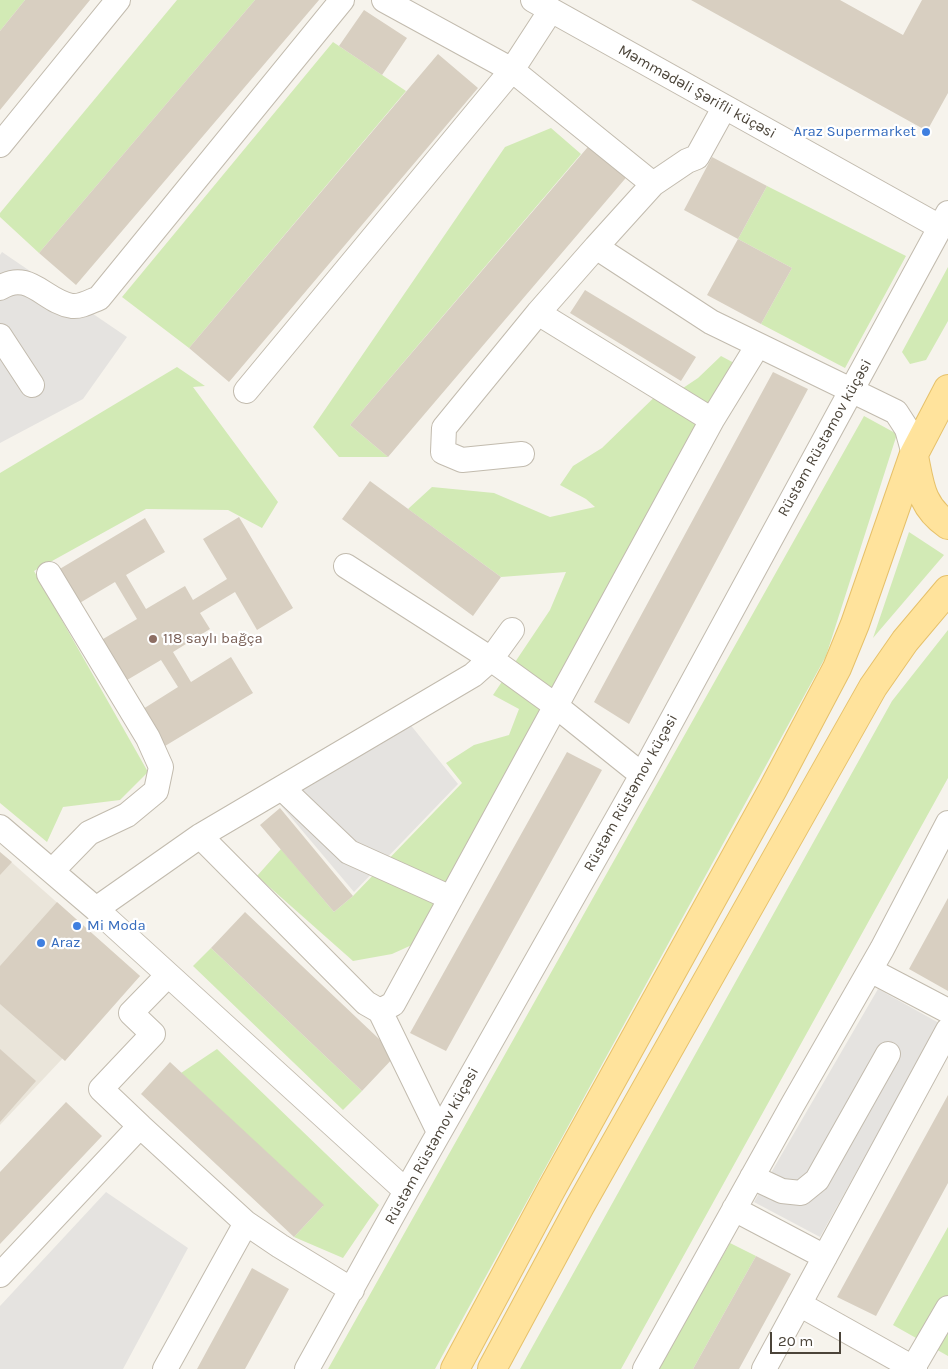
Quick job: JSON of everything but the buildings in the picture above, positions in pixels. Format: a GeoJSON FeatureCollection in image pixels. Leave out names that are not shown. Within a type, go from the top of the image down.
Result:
{"type":"FeatureCollection","features":[{"type":"Feature","properties":{"kind":"main road"},"geometry":{"type":"LineString","coordinates":[[455,1369],[773,789],[837,668],[855,624],[914,454],[948,389]]}},
{"type":"Feature","properties":{"kind":"main road"},"geometry":{"type":"LineString","coordinates":[[914,454],[922,496],[933,514],[948,525]]}},
{"type":"Feature","properties":{"kind":"main road"},"geometry":{"type":"LineString","coordinates":[[492,1369],[585,1197],[873,687],[906,640],[948,590]]}},
{"type":"Feature","properties":{"kind":"street"},"geometry":{"type":"LineString","coordinates":[[0,145],[118,0]]}},
{"type":"Feature","properties":{"kind":"street"},"geometry":{"type":"LineString","coordinates":[[0,288],[8,283],[21,281],[73,306],[86,304],[99,298],[342,0]]}},
{"type":"Feature","properties":{"kind":"street"},"geometry":{"type":"LineString","coordinates":[[384,0],[512,70],[653,184]]}},
{"type":"Feature","properties":{"kind":"street"},"geometry":{"type":"LineString","coordinates":[[246,391],[512,70],[542,5]]}},
{"type":"Feature","properties":{"kind":"street","name":"Məmmədəli Şərifli küçəsi"},"geometry":{"type":"LineString","coordinates":[[542,5],[724,108],[944,220]]}},
{"type":"Feature","properties":{"kind":"street"},"geometry":{"type":"LineString","coordinates":[[522,454],[462,460],[443,452],[444,428],[538,313],[653,184],[687,161],[697,157],[724,108]]}},
{"type":"Feature","properties":{"kind":"street","name":"Rüstəm Rüstəmov küçəsi"},"geometry":{"type":"LineString","coordinates":[[306,1369],[642,775],[944,220]]}},
{"type":"Feature","properties":{"kind":"street"},"geometry":{"type":"LineString","coordinates":[[596,247],[711,322],[896,412],[907,429],[914,454]]}},
{"type":"Feature","properties":{"kind":"street"},"geometry":{"type":"LineString","coordinates":[[538,313],[712,420]]}},
{"type":"Feature","properties":{"kind":"street"},"geometry":{"type":"LineString","coordinates":[[0,336],[32,385]]}},
{"type":"Feature","properties":{"kind":"street"},"geometry":{"type":"LineString","coordinates":[[380,1011],[394,1004],[712,420],[758,345]]}},
{"type":"Feature","properties":{"kind":"street"},"geometry":{"type":"LineString","coordinates":[[346,566],[491,659],[556,706],[642,775]]}},
{"type":"Feature","properties":{"kind":"street"},"geometry":{"type":"LineString","coordinates":[[49,574],[148,738],[161,767],[156,791],[127,815],[89,833],[52,871]]}},
{"type":"Feature","properties":{"kind":"street"},"geometry":{"type":"LineString","coordinates":[[96,909],[200,836],[473,675],[491,659],[512,630]]}},
{"type":"Feature","properties":{"kind":"street"},"geometry":{"type":"LineString","coordinates":[[282,788],[349,852],[451,898]]}},
{"type":"Feature","properties":{"kind":"street"},"geometry":{"type":"LineString","coordinates":[[645,1369],[870,970],[948,823]]}},
{"type":"Feature","properties":{"kind":"street"},"geometry":{"type":"LineString","coordinates":[[0,827],[96,909],[406,1191]]}},
{"type":"Feature","properties":{"kind":"street"},"geometry":{"type":"LineString","coordinates":[[200,836],[366,1004],[380,1011],[439,1132]]}},
{"type":"Feature","properties":{"kind":"street"},"geometry":{"type":"LineString","coordinates":[[870,970],[948,1011]]}},
{"type":"Feature","properties":{"kind":"street"},"geometry":{"type":"LineString","coordinates":[[168,975],[131,1013],[153,1034],[102,1089],[246,1223],[352,1290]]}},
{"type":"Feature","properties":{"kind":"street"},"geometry":{"type":"LineString","coordinates":[[764,1369],[948,1030]]}},
{"type":"Feature","properties":{"kind":"street"},"geometry":{"type":"LineString","coordinates":[[752,1177],[782,1191],[801,1194],[817,1180],[888,1054]]}},
{"type":"Feature","properties":{"kind":"street"},"geometry":{"type":"LineString","coordinates":[[0,1275],[140,1126]]}},
{"type":"Feature","properties":{"kind":"street"},"geometry":{"type":"LineString","coordinates":[[734,1209],[825,1257]]}},
{"type":"Feature","properties":{"kind":"street"},"geometry":{"type":"LineString","coordinates":[[166,1369],[246,1223]]}},
{"type":"Feature","properties":{"kind":"street"},"geometry":{"type":"LineString","coordinates":[[799,1304],[914,1369],[948,1308]]}},
{"type":"Feature","properties":{"kind":"shaded area"},"geometry":{"type":"Polygon","coordinates":[[[2,252],[127,337],[83,399],[0,443],[0,255],[2,252]]]}},
{"type":"Feature","properties":{"kind":"shaded area"},"geometry":{"type":"Polygon","coordinates":[[[405,718],[458,784],[354,892],[273,796],[405,718]]]}},
{"type":"Feature","properties":{"kind":"shaded area"},"geometry":{"type":"Polygon","coordinates":[[[0,852],[140,976],[0,1125],[0,852]]]}},
{"type":"Feature","properties":{"kind":"shaded area"},"geometry":{"type":"Polygon","coordinates":[[[878,989],[939,1023],[820,1237],[754,1202],[878,989]]]}},
{"type":"Feature","properties":{"kind":"shaded area"},"geometry":{"type":"Polygon","coordinates":[[[106,1192],[188,1248],[123,1369],[0,1369],[0,1306],[106,1192]]]}},
{"type":"Feature","properties":{"kind":"green space"},"geometry":{"type":"Polygon","coordinates":[[[0,0],[25,0],[0,31],[0,0]]]}},
{"type":"Feature","properties":{"kind":"green space"},"geometry":{"type":"Polygon","coordinates":[[[177,0],[255,0],[39,253],[0,217],[0,213],[177,0]]]}},
{"type":"Feature","properties":{"kind":"green space"},"geometry":{"type":"Polygon","coordinates":[[[333,42],[406,91],[189,348],[122,297],[333,42]]]}},
{"type":"Feature","properties":{"kind":"green space"},"geometry":{"type":"Polygon","coordinates":[[[551,128],[581,154],[350,425],[388,457],[339,457],[313,427],[505,147],[551,128]]]}},
{"type":"Feature","properties":{"kind":"green space"},"geometry":{"type":"Polygon","coordinates":[[[767,186],[906,256],[845,368],[761,324],[792,268],[738,239],[767,186]]]}},
{"type":"Feature","properties":{"kind":"green space"},"geometry":{"type":"Polygon","coordinates":[[[948,267],[948,321],[926,360],[910,364],[902,352],[948,267]]]}},
{"type":"Feature","properties":{"kind":"green space"},"geometry":{"type":"Polygon","coordinates":[[[721,356],[736,364],[414,944],[392,954],[353,961],[257,876],[281,849],[334,912],[353,896],[462,783],[446,763],[474,745],[509,735],[519,709],[493,695],[550,610],[566,572],[501,577],[408,509],[432,487],[494,493],[550,517],[595,507],[586,499],[560,485],[573,466],[602,448],[670,382],[683,388],[698,378],[721,356]]]}},
{"type":"Feature","properties":{"kind":"green space"},"geometry":{"type":"Polygon","coordinates":[[[177,367],[205,386],[193,387],[278,502],[262,528],[228,510],[146,509],[34,571],[148,772],[120,800],[63,807],[47,842],[0,803],[0,473],[177,367]]]}},
{"type":"Feature","properties":{"kind":"green space"},"geometry":{"type":"Polygon","coordinates":[[[864,416],[897,434],[826,656],[435,1369],[328,1369],[864,416]]]}},
{"type":"Feature","properties":{"kind":"green space"},"geometry":{"type":"Polygon","coordinates":[[[909,532],[944,555],[873,638],[909,532]]]}},
{"type":"Feature","properties":{"kind":"green space"},"geometry":{"type":"Polygon","coordinates":[[[948,630],[948,778],[621,1369],[520,1369],[892,701],[948,630]]]}},
{"type":"Feature","properties":{"kind":"green space"},"geometry":{"type":"Polygon","coordinates":[[[211,948],[362,1091],[343,1110],[193,966],[211,948]]]}},
{"type":"Feature","properties":{"kind":"green space"},"geometry":{"type":"Polygon","coordinates":[[[217,1049],[379,1205],[343,1258],[294,1237],[323,1206],[181,1073],[217,1049]]]}},
{"type":"Feature","properties":{"kind":"green space"},"geometry":{"type":"Polygon","coordinates":[[[948,1227],[948,1356],[893,1325],[948,1227]]]}},
{"type":"Feature","properties":{"kind":"green space"},"geometry":{"type":"Polygon","coordinates":[[[730,1243],[756,1256],[693,1369],[658,1369],[730,1243]]]}},
{"type":"Feature","properties":{"kind":"place","name":"Araz Supermarket"},"geometry":{"type":"Point","coordinates":[926,132]}},
{"type":"Feature","properties":{"kind":"place","name":"118 saylı bağça"},"geometry":{"type":"Point","coordinates":[153,639]}},
{"type":"Feature","properties":{"kind":"place","name":"Mi Moda"},"geometry":{"type":"Point","coordinates":[77,926]}},
{"type":"Feature","properties":{"kind":"place","name":"Araz"},"geometry":{"type":"Point","coordinates":[41,943]}}]}
